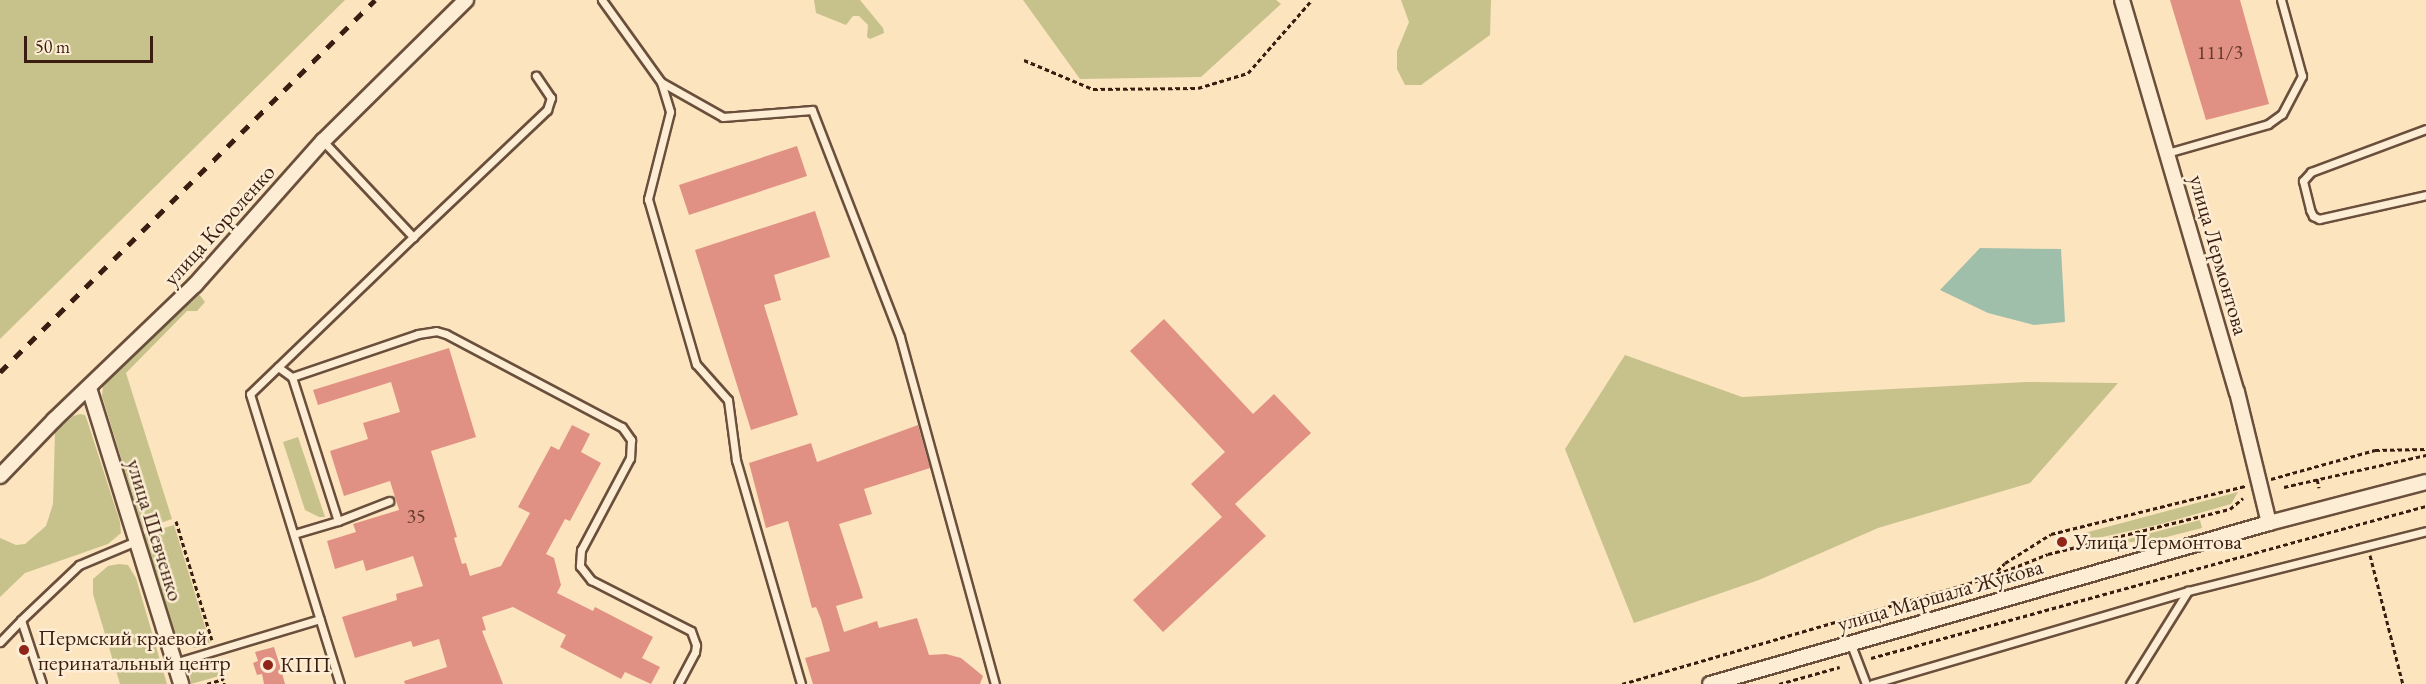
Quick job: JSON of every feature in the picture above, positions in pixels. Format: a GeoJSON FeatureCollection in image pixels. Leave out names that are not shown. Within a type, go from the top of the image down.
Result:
{"type":"FeatureCollection","features":[{"type":"Feature","properties":{"kind":"street","name":"улица Короленко"},"geometry":{"type":"LineString","coordinates":[[0,476],[54,420],[195,285],[323,141],[466,0]]}},
{"type":"Feature","properties":{"kind":"street","name":"улица Лермонтова"},"geometry":{"type":"LineString","coordinates":[[2122,0],[2237,392],[2269,524]]}},
{"type":"Feature","properties":{"kind":"street","name":"улица Шевченко"},"geometry":{"type":"LineString","coordinates":[[89,388],[181,684]]}},
{"type":"Feature","properties":{"kind":"street","name":"улица Маршала Жукова"},"geometry":{"type":"LineString","coordinates":[[1710,684],[1850,642],[2426,482]]}},
{"type":"Feature","properties":{"kind":"lane"},"geometry":{"type":"LineString","coordinates":[[602,0],[661,82],[670,112],[648,199],[696,364],[728,400],[736,460],[801,684]]}},
{"type":"Feature","properties":{"kind":"lane"},"geometry":{"type":"LineString","coordinates":[[2167,153],[2268,124],[2282,114],[2302,76],[2281,0]]}},
{"type":"Feature","properties":{"kind":"lane"},"geometry":{"type":"LineString","coordinates":[[340,684],[250,394],[547,110],[551,98],[536,76]]}},
{"type":"Feature","properties":{"kind":"lane"},"geometry":{"type":"LineString","coordinates":[[661,82],[723,117],[812,110],[900,337],[995,684]]}},
{"type":"Feature","properties":{"kind":"lane"},"geometry":{"type":"LineString","coordinates":[[2426,129],[2311,172],[2303,181],[2310,210],[2313,216],[2319,219],[2426,195]]}},
{"type":"Feature","properties":{"kind":"lane"},"geometry":{"type":"LineString","coordinates":[[323,141],[412,237]]}},
{"type":"Feature","properties":{"kind":"lane"},"geometry":{"type":"LineString","coordinates":[[292,377],[418,334],[436,331],[446,334],[621,427],[631,440],[630,458],[581,550],[580,566],[591,580],[691,631],[696,645],[695,652],[678,684]]}},
{"type":"Feature","properties":{"kind":"lane"},"geometry":{"type":"LineString","coordinates":[[278,367],[292,377],[338,521]]}},
{"type":"Feature","properties":{"kind":"lane"},"geometry":{"type":"LineString","coordinates":[[294,534],[338,521],[389,501]]}},
{"type":"Feature","properties":{"kind":"lane"},"geometry":{"type":"LineString","coordinates":[[1872,684],[2188,591],[2426,531]]}},
{"type":"Feature","properties":{"kind":"lane"},"geometry":{"type":"LineString","coordinates":[[0,642],[80,565],[136,541]]}},
{"type":"Feature","properties":{"kind":"lane"},"geometry":{"type":"LineString","coordinates":[[2130,684],[2188,591]]}},
{"type":"Feature","properties":{"kind":"lane"},"geometry":{"type":"LineString","coordinates":[[174,663],[320,619]]}},
{"type":"Feature","properties":{"kind":"lane"},"geometry":{"type":"LineString","coordinates":[[21,620],[42,684]]}},
{"type":"Feature","properties":{"kind":"lane"},"geometry":{"type":"LineString","coordinates":[[1850,642],[1866,684]]}},
{"type":"Feature","properties":{"kind":"path"},"geometry":{"type":"LineString","coordinates":[[1024,60],[1093,88],[1198,88],[1248,73],[1312,0]]}},
{"type":"Feature","properties":{"kind":"path"},"geometry":{"type":"LineString","coordinates":[[2284,476],[2375,450],[2426,449]]}},
{"type":"Feature","properties":{"kind":"path"},"geometry":{"type":"LineString","coordinates":[[2284,487],[2426,455]]}},
{"type":"Feature","properties":{"kind":"path"},"geometry":{"type":"LineString","coordinates":[[2317,479],[2319,488]]}},
{"type":"Feature","properties":{"kind":"path"},"geometry":{"type":"LineString","coordinates":[[1990,577],[2005,563],[2051,534],[2236,488]]}},
{"type":"Feature","properties":{"kind":"path"},"geometry":{"type":"LineString","coordinates":[[1622,684],[1990,577],[2048,554],[2230,509],[2243,498]]}},
{"type":"Feature","properties":{"kind":"path"},"geometry":{"type":"LineString","coordinates":[[1871,658],[2218,561],[2426,506]]}},
{"type":"Feature","properties":{"kind":"path"},"geometry":{"type":"LineString","coordinates":[[2205,516],[2208,526]]}},
{"type":"Feature","properties":{"kind":"path"},"geometry":{"type":"LineString","coordinates":[[176,521],[225,684]]}},
{"type":"Feature","properties":{"kind":"path"},"geometry":{"type":"LineString","coordinates":[[2328,524],[2331,531]]}},
{"type":"Feature","properties":{"kind":"path"},"geometry":{"type":"LineString","coordinates":[[2368,546],[2403,684]]}},
{"type":"Feature","properties":{"kind":"path"},"geometry":{"type":"LineString","coordinates":[[2217,555],[2218,561]]}},
{"type":"Feature","properties":{"kind":"path"},"geometry":{"type":"LineString","coordinates":[[1779,684],[1840,667]]}},
{"type":"Feature","properties":{"kind":"path"},"geometry":{"type":"LineString","coordinates":[[207,684],[223,679]]}},
{"type":"Feature","properties":{"kind":"shaded area"},"geometry":{"type":"Polygon","coordinates":[[[0,0],[345,0],[0,339],[0,0]]]}},
{"type":"Feature","properties":{"kind":"shaded area"},"geometry":{"type":"Polygon","coordinates":[[[814,0],[860,0],[883,28],[884,33],[870,39],[867,37],[868,25],[859,16],[853,16],[846,25],[816,13],[814,0]]]}},
{"type":"Feature","properties":{"kind":"shaded area"},"geometry":{"type":"Polygon","coordinates":[[[1023,0],[1276,0],[1281,4],[1201,77],[1080,79],[1023,0]]]}},
{"type":"Feature","properties":{"kind":"shaded area"},"geometry":{"type":"Polygon","coordinates":[[[1401,0],[1491,0],[1490,35],[1421,85],[1405,85],[1397,69],[1397,51],[1409,22],[1401,0]]]}},
{"type":"Feature","properties":{"kind":"shaded area"},"geometry":{"type":"Polygon","coordinates":[[[1980,248],[2061,249],[2065,322],[2034,325],[1988,313],[1940,290],[1980,248]]]}},
{"type":"Feature","properties":{"kind":"shaded area"},"geometry":{"type":"Polygon","coordinates":[[[199,294],[205,302],[197,311],[187,311],[126,373],[172,519],[143,529],[102,396],[103,387],[107,379],[199,294]]]}},
{"type":"Feature","properties":{"kind":"shaded area"},"geometry":{"type":"Polygon","coordinates":[[[1625,355],[1742,397],[2026,382],[2118,383],[2030,483],[1878,528],[1759,580],[1634,623],[1565,449],[1625,355]]]}},
{"type":"Feature","properties":{"kind":"shaded area"},"geometry":{"type":"Polygon","coordinates":[[[85,415],[87,420],[120,522],[121,533],[108,544],[25,573],[0,597],[0,538],[16,545],[25,544],[46,526],[53,504],[55,432],[73,416],[85,415]]]}},
{"type":"Feature","properties":{"kind":"shaded area"},"geometry":{"type":"Polygon","coordinates":[[[298,437],[325,517],[319,517],[305,510],[283,442],[298,437]]]}},
{"type":"Feature","properties":{"kind":"shaded area"},"geometry":{"type":"Polygon","coordinates":[[[2238,492],[2231,504],[2161,524],[2080,542],[2077,535],[2238,492]]]}},
{"type":"Feature","properties":{"kind":"shaded area"},"geometry":{"type":"Polygon","coordinates":[[[2200,520],[2202,528],[2155,540],[2110,544],[2200,520]]]}},
{"type":"Feature","properties":{"kind":"shaded area"},"geometry":{"type":"Polygon","coordinates":[[[174,525],[210,643],[196,648],[180,644],[176,639],[144,534],[174,525]]]}},
{"type":"Feature","properties":{"kind":"shaded area"},"geometry":{"type":"Polygon","coordinates":[[[128,565],[136,578],[167,684],[120,684],[93,594],[93,579],[108,566],[128,565]]]}},
{"type":"Feature","properties":{"kind":"shaded area"},"geometry":{"type":"Polygon","coordinates":[[[215,662],[219,676],[191,684],[190,675],[194,669],[215,662]]]}},
{"type":"Feature","properties":{"kind":"building"},"geometry":{"type":"Polygon","coordinates":[[[2170,0],[2240,0],[2269,104],[2206,120],[2170,0]]]}},
{"type":"Feature","properties":{"kind":"building"},"geometry":{"type":"Polygon","coordinates":[[[797,146],[807,176],[689,215],[679,185],[797,146]]]}},
{"type":"Feature","properties":{"kind":"building"},"geometry":{"type":"Polygon","coordinates":[[[815,211],[830,257],[774,275],[781,300],[764,305],[798,415],[751,430],[695,250],[815,211]]]}},
{"type":"Feature","properties":{"kind":"building"},"geometry":{"type":"Polygon","coordinates":[[[1164,319],[1253,414],[1274,394],[1311,433],[1235,504],[1266,536],[1163,632],[1133,600],[1222,517],[1191,484],[1225,452],[1130,351],[1164,319]]]}},
{"type":"Feature","properties":{"kind":"building"},"geometry":{"type":"Polygon","coordinates":[[[449,348],[476,437],[431,451],[457,537],[454,538],[462,564],[466,563],[470,576],[501,566],[530,513],[518,507],[551,446],[559,450],[572,425],[590,434],[581,452],[601,463],[570,521],[565,519],[546,554],[554,558],[561,585],[557,593],[593,611],[595,607],[653,637],[642,658],[660,667],[651,684],[625,672],[621,679],[560,647],[566,635],[513,607],[482,617],[486,630],[482,631],[503,684],[405,684],[404,681],[447,667],[439,639],[413,647],[411,641],[355,658],[342,617],[397,600],[396,594],[423,586],[413,556],[366,571],[363,560],[335,569],[327,541],[356,532],[353,524],[399,510],[390,481],[344,496],[330,451],[368,439],[363,423],[400,412],[391,382],[318,405],[313,390],[449,348]]]}},
{"type":"Feature","properties":{"kind":"building"},"geometry":{"type":"Polygon","coordinates":[[[918,425],[930,468],[864,489],[872,514],[839,524],[863,598],[836,606],[844,632],[877,621],[879,628],[917,618],[929,655],[946,654],[961,658],[983,676],[980,684],[813,684],[805,658],[830,651],[821,619],[816,607],[812,608],[788,521],[766,528],[749,463],[811,443],[817,462],[918,425]]]}},
{"type":"Feature","properties":{"kind":"building","name":"КПП"},"geometry":{"type":"Polygon","coordinates":[[[274,647],[285,684],[264,684],[262,674],[257,675],[253,663],[258,661],[255,652],[274,647]]]}},
{"type":"Feature","properties":{"kind":"railway"},"geometry":{"type":"LineString","coordinates":[[0,372],[375,0]]}},
{"type":"Feature","properties":{"kind":"place","name":"Улица Лермонтова"},"geometry":{"type":"Point","coordinates":[2062,542]}},
{"type":"Feature","properties":{"kind":"place","name":"Пермский краевой перинатальный центр"},"geometry":{"type":"Point","coordinates":[24,650]}},
{"type":"Feature","properties":{"kind":"place","name":"КПП"},"geometry":{"type":"Point","coordinates":[268,665]}}]}
